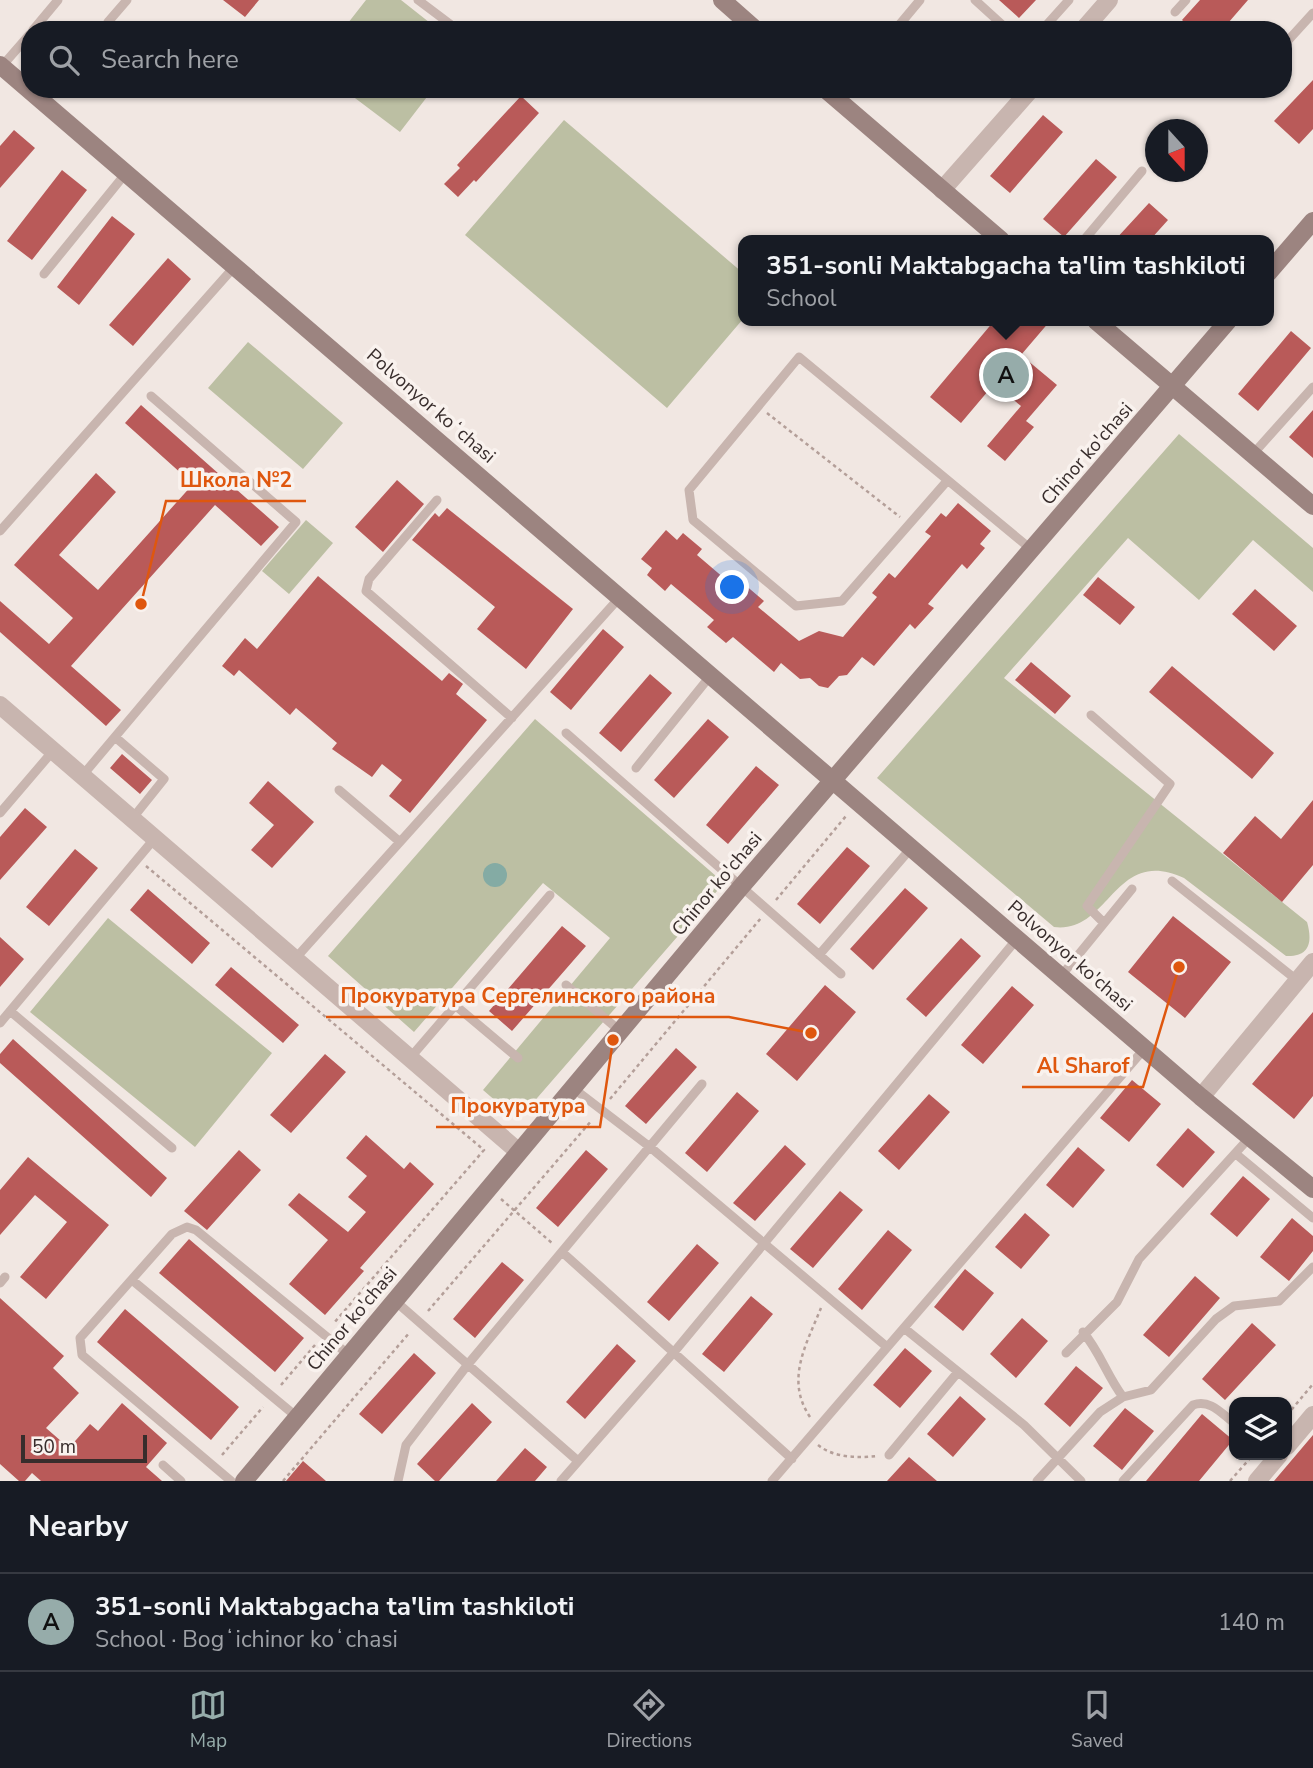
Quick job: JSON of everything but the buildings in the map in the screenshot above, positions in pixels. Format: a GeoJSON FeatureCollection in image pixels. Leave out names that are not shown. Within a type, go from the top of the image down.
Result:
{"type":"FeatureCollection","features":[{"type":"Feature","properties":{"kind":"street"},"geometry":{"type":"LineString","coordinates":[[722,0],[746,21]]}},
{"type":"Feature","properties":{"kind":"street"},"geometry":{"type":"LineString","coordinates":[[1091,21],[1109,0]]}},
{"type":"Feature","properties":{"kind":"street","name":"Polvonyor koʻchasi"},"geometry":{"type":"LineString","coordinates":[[1,67],[21,84]]}},
{"type":"Feature","properties":{"kind":"street","name":"Polvonyor koʻchasi"},"geometry":{"type":"LineString","coordinates":[[38,98],[835,779]]}},
{"type":"Feature","properties":{"kind":"street"},"geometry":{"type":"LineString","coordinates":[[842,98],[995,235]]}},
{"type":"Feature","properties":{"kind":"street"},"geometry":{"type":"LineString","coordinates":[[942,190],[1023,98]]}},
{"type":"Feature","properties":{"kind":"street"},"geometry":{"type":"LineString","coordinates":[[1274,267],[1313,221]]}},
{"type":"Feature","properties":{"kind":"street"},"geometry":{"type":"LineString","coordinates":[[1102,326],[1313,506]]}},
{"type":"Feature","properties":{"kind":"street","name":"Chinor ko'chasi"},"geometry":{"type":"LineString","coordinates":[[244,1481],[740,888],[1224,326]]}},
{"type":"Feature","properties":{"kind":"street"},"geometry":{"type":"LineString","coordinates":[[0,705],[519,1152]]}},
{"type":"Feature","properties":{"kind":"street","name":"Polvonyor ko'chasi"},"geometry":{"type":"LineString","coordinates":[[835,779],[1202,1097],[1313,1189]]}},
{"type":"Feature","properties":{"kind":"street"},"geometry":{"type":"LineString","coordinates":[[1202,1097],[1313,962]]}},
{"type":"Feature","properties":{"kind":"street"},"geometry":{"type":"LineString","coordinates":[[1292,1440],[1313,1415]]}},
{"type":"Feature","properties":{"kind":"street"},"geometry":{"type":"LineString","coordinates":[[1257,1481],[1275,1460]]}},
{"type":"Feature","properties":{"kind":"lane"},"geometry":{"type":"LineString","coordinates":[[40,21],[58,0]]}},
{"type":"Feature","properties":{"kind":"lane"},"geometry":{"type":"LineString","coordinates":[[109,21],[127,0]]}},
{"type":"Feature","properties":{"kind":"lane"},"geometry":{"type":"LineString","coordinates":[[418,0],[446,21]]}},
{"type":"Feature","properties":{"kind":"lane"},"geometry":{"type":"LineString","coordinates":[[902,21],[920,0]]}},
{"type":"Feature","properties":{"kind":"lane"},"geometry":{"type":"LineString","coordinates":[[975,0],[997,21]]}},
{"type":"Feature","properties":{"kind":"lane"},"geometry":{"type":"LineString","coordinates":[[1050,21],[1069,0]]}},
{"type":"Feature","properties":{"kind":"lane"},"geometry":{"type":"LineString","coordinates":[[1175,12],[1186,0]]}},
{"type":"Feature","properties":{"kind":"lane"},"geometry":{"type":"LineString","coordinates":[[1292,36],[1313,13]]}},
{"type":"Feature","properties":{"kind":"lane"},"geometry":{"type":"LineString","coordinates":[[1,67],[21,44]]}},
{"type":"Feature","properties":{"kind":"lane"},"geometry":{"type":"LineString","coordinates":[[1088,235],[1142,171]]}},
{"type":"Feature","properties":{"kind":"lane"},"geometry":{"type":"LineString","coordinates":[[44,274],[126,173]]}},
{"type":"Feature","properties":{"kind":"lane"},"geometry":{"type":"LineString","coordinates":[[0,531],[235,266]]}},
{"type":"Feature","properties":{"kind":"lane"},"geometry":{"type":"LineString","coordinates":[[947,481],[842,601],[796,606],[693,520],[689,489],[799,357],[1032,550]]}},
{"type":"Feature","properties":{"kind":"lane"},"geometry":{"type":"LineString","coordinates":[[1253,454],[1313,387]]}},
{"type":"Feature","properties":{"kind":"lane"},"geometry":{"type":"LineString","coordinates":[[82,776],[296,522],[151,396]]}},
{"type":"Feature","properties":{"kind":"lane"},"geometry":{"type":"LineString","coordinates":[[437,500],[369,579],[366,591],[512,718]]}},
{"type":"Feature","properties":{"kind":"lane"},"geometry":{"type":"LineString","coordinates":[[294,960],[621,596]]}},
{"type":"Feature","properties":{"kind":"lane"},"geometry":{"type":"LineString","coordinates":[[636,768],[712,674]]}},
{"type":"Feature","properties":{"kind":"lane"},"geometry":{"type":"LineString","coordinates":[[1091,715],[1170,784],[1087,906],[1104,923]]}},
{"type":"Feature","properties":{"kind":"lane"},"geometry":{"type":"LineString","coordinates":[[566,733],[841,974]]}},
{"type":"Feature","properties":{"kind":"lane"},"geometry":{"type":"LineString","coordinates":[[115,737],[164,779],[132,819]]}},
{"type":"Feature","properties":{"kind":"lane"},"geometry":{"type":"LineString","coordinates":[[0,813],[53,751]]}},
{"type":"Feature","properties":{"kind":"lane"},"geometry":{"type":"LineString","coordinates":[[340,790],[400,842]]}},
{"type":"Feature","properties":{"kind":"lane"},"geometry":{"type":"LineString","coordinates":[[0,1023],[155,838]]}},
{"type":"Feature","properties":{"kind":"lane"},"geometry":{"type":"LineString","coordinates":[[819,955],[912,847]]}},
{"type":"Feature","properties":{"kind":"lane"},"geometry":{"type":"LineString","coordinates":[[1172,881],[1298,981]]}},
{"type":"Feature","properties":{"kind":"lane"},"geometry":{"type":"LineString","coordinates":[[1061,976],[1132,889]]}},
{"type":"Feature","properties":{"kind":"lane"},"geometry":{"type":"LineString","coordinates":[[410,1058],[550,895]]}},
{"type":"Feature","properties":{"kind":"lane"},"geometry":{"type":"LineString","coordinates":[[561,1481],[674,1352],[1017,938]]}},
{"type":"Feature","properties":{"kind":"lane"},"geometry":{"type":"LineString","coordinates":[[566,985],[620,1031]]}},
{"type":"Feature","properties":{"kind":"lane"},"geometry":{"type":"LineString","coordinates":[[456,1006],[518,1058]]}},
{"type":"Feature","properties":{"kind":"lane"},"geometry":{"type":"LineString","coordinates":[[10,1011],[172,1148]]}},
{"type":"Feature","properties":{"kind":"lane"},"geometry":{"type":"LineString","coordinates":[[772,1481],[1145,1048]]}},
{"type":"Feature","properties":{"kind":"lane"},"geometry":{"type":"LineString","coordinates":[[398,1481],[407,1445],[469,1363],[702,1084]]}},
{"type":"Feature","properties":{"kind":"lane"},"geometry":{"type":"LineString","coordinates":[[572,1088],[649,1147],[887,1347]]}},
{"type":"Feature","properties":{"kind":"lane"},"geometry":{"type":"LineString","coordinates":[[1066,1353],[1083,1332],[1117,1301],[1139,1259],[1250,1137]]}},
{"type":"Feature","properties":{"kind":"lane"},"geometry":{"type":"LineString","coordinates":[[1236,1154],[1313,1217]]}},
{"type":"Feature","properties":{"kind":"lane"},"geometry":{"type":"LineString","coordinates":[[231,1481],[82,1355],[80,1338],[172,1234],[187,1227],[196,1230],[349,1355]]}},
{"type":"Feature","properties":{"kind":"lane"},"geometry":{"type":"LineString","coordinates":[[562,1252],[792,1459]]}},
{"type":"Feature","properties":{"kind":"lane"},"geometry":{"type":"LineString","coordinates":[[1037,1481],[1055,1458],[1100,1412],[1123,1396],[1151,1390],[1216,1319],[1234,1306],[1279,1301],[1313,1267]]}},
{"type":"Feature","properties":{"kind":"lane"},"geometry":{"type":"LineString","coordinates":[[132,1280],[297,1418]]}},
{"type":"Feature","properties":{"kind":"lane"},"geometry":{"type":"LineString","coordinates":[[394,1300],[579,1461]]}},
{"type":"Feature","properties":{"kind":"lane"},"geometry":{"type":"LineString","coordinates":[[904,1328],[1024,1425],[1081,1481]]}},
{"type":"Feature","properties":{"kind":"lane"},"geometry":{"type":"LineString","coordinates":[[1083,1332],[1095,1346],[1111,1381],[1123,1396]]}},
{"type":"Feature","properties":{"kind":"lane"},"geometry":{"type":"LineString","coordinates":[[889,1455],[958,1372]]}},
{"type":"Feature","properties":{"kind":"lane"},"geometry":{"type":"LineString","coordinates":[[1123,1481],[1193,1405],[1202,1402],[1212,1405],[1229,1419]]}},
{"type":"Feature","properties":{"kind":"lane"},"geometry":{"type":"LineString","coordinates":[[163,1465],[181,1481]]}},
{"type":"Feature","properties":{"kind":"path"},"geometry":{"type":"LineString","coordinates":[[759,407],[909,524]]}},
{"type":"Feature","properties":{"kind":"path"},"geometry":{"type":"LineString","coordinates":[[283,1481],[516,1212],[859,800]]}},
{"type":"Feature","properties":{"kind":"path"},"geometry":{"type":"LineString","coordinates":[[138,858],[484,1150],[213,1465]]}},
{"type":"Feature","properties":{"kind":"path"},"geometry":{"type":"LineString","coordinates":[[468,1169],[562,1252]]}},
{"type":"Feature","properties":{"kind":"path"},"geometry":{"type":"LineString","coordinates":[[818,1428],[801,1404],[797,1365],[826,1295]]}},
{"type":"Feature","properties":{"kind":"path"},"geometry":{"type":"LineString","coordinates":[[1292,1409],[1313,1384]]}},
{"type":"Feature","properties":{"kind":"path"},"geometry":{"type":"LineString","coordinates":[[809,1438],[827,1452],[839,1455],[866,1458],[889,1455]]}},
{"type":"Feature","properties":{"kind":"path"},"geometry":{"type":"LineString","coordinates":[[1230,1481],[1249,1460]]}},
{"type":"Feature","properties":{"kind":"green space"},"geometry":{"type":"Polygon","coordinates":[[[366,0],[401,0],[428,21],[350,21],[366,0]]]}},
{"type":"Feature","properties":{"kind":"green space"},"geometry":{"type":"Polygon","coordinates":[[[355,98],[426,98],[400,132],[355,98]]]}},
{"type":"Feature","properties":{"kind":"green space"},"geometry":{"type":"Polygon","coordinates":[[[564,120],[738,269],[738,325],[667,408],[465,235],[564,120]]]}},
{"type":"Feature","properties":{"kind":"green space"},"geometry":{"type":"Polygon","coordinates":[[[248,342],[343,423],[303,469],[208,388],[248,342]]]}},
{"type":"Feature","properties":{"kind":"green space"},"geometry":{"type":"Polygon","coordinates":[[[1179,434],[1313,548],[1313,592],[1253,540],[1199,600],[1128,538],[1004,678],[1307,922],[1309,942],[1304,951],[1294,956],[1286,956],[1184,878],[1161,871],[1142,873],[1127,881],[1088,918],[1073,926],[1054,927],[877,778],[1179,434]]]}},
{"type":"Feature","properties":{"kind":"green space"},"geometry":{"type":"Polygon","coordinates":[[[306,520],[333,543],[289,594],[262,571],[306,520]]]}},
{"type":"Feature","properties":{"kind":"green space"},"geometry":{"type":"Polygon","coordinates":[[[535,719],[724,883],[518,1120],[483,1090],[610,938],[543,883],[414,1032],[328,956],[535,719]]]}},
{"type":"Feature","properties":{"kind":"green space"},"geometry":{"type":"Polygon","coordinates":[[[108,918],[272,1053],[195,1147],[30,1012],[108,918]]]}},
{"type":"Feature","properties":{"kind":"water"},"geometry":{"type":"Polygon","coordinates":[[[495,863],[503,867],[507,875],[503,883],[495,887],[487,883],[483,875],[487,867],[495,863]]]}},
{"type":"Feature","properties":{"kind":"place","name":"351-sonli Maktabgacha ta'lim tashkiloti"},"geometry":{"type":"Point","coordinates":[1006,375]}},
{"type":"Feature","properties":{"kind":"place","name":"Школа №2"},"geometry":{"type":"Point","coordinates":[141,604]}},
{"type":"Feature","properties":{"kind":"place","name":"Al Sharof"},"geometry":{"type":"Point","coordinates":[1179,967]}},
{"type":"Feature","properties":{"kind":"place","name":"Прокуратура Сергелинского района"},"geometry":{"type":"Point","coordinates":[811,1033]}},
{"type":"Feature","properties":{"kind":"place","name":"Прокуратура"},"geometry":{"type":"Point","coordinates":[613,1040]}}]}
